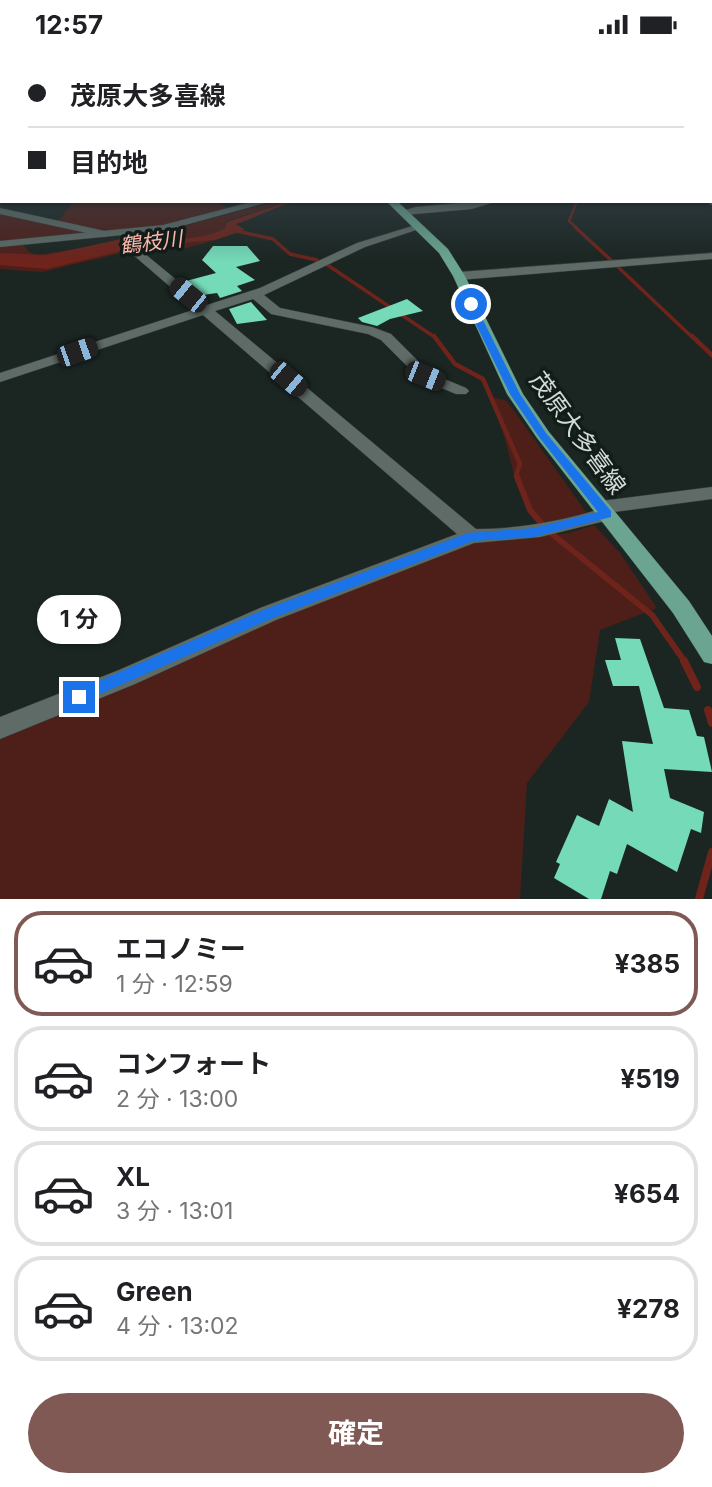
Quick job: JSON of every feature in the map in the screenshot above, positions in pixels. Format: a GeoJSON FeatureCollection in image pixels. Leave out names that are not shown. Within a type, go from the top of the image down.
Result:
{"type":"FeatureCollection","features":[{"type":"Feature","properties":{"kind":"main road","name":"茂原大多喜線"},"geometry":{"type":"LineString","coordinates":[[397,206],[444,251],[459,276],[515,394],[542,435],[681,607],[712,655]]}},
{"type":"Feature","properties":{"kind":"street"},"geometry":{"type":"LineString","coordinates":[[0,244],[163,228],[259,203]]}},
{"type":"Feature","properties":{"kind":"street"},"geometry":{"type":"LineString","coordinates":[[397,206],[456,210],[486,203]]}},
{"type":"Feature","properties":{"kind":"street"},"geometry":{"type":"LineString","coordinates":[[0,211],[105,234]]}},
{"type":"Feature","properties":{"kind":"street"},"geometry":{"type":"LineString","coordinates":[[0,378],[255,293],[361,245],[420,227]]}},
{"type":"Feature","properties":{"kind":"street"},"geometry":{"type":"LineString","coordinates":[[135,251],[472,536]]}},
{"type":"Feature","properties":{"kind":"street"},"geometry":{"type":"LineString","coordinates":[[459,276],[712,256]]}},
{"type":"Feature","properties":{"kind":"street"},"geometry":{"type":"LineString","coordinates":[[255,293],[276,311],[372,331],[386,337],[425,376],[461,391]]}},
{"type":"Feature","properties":{"kind":"street"},"geometry":{"type":"LineString","coordinates":[[0,728],[127,677],[268,614],[472,536],[533,533],[572,524],[604,510],[712,493]]}},
{"type":"Feature","properties":{"kind":"shaded area"},"geometry":{"type":"Polygon","coordinates":[[[72,203],[218,203],[228,208],[206,213],[205,217],[131,229],[94,229],[57,222],[72,203]]]}},
{"type":"Feature","properties":{"kind":"shaded area"},"geometry":{"type":"Polygon","coordinates":[[[270,203],[284,203],[227,221],[225,228],[203,236],[129,239],[136,233],[180,227],[270,203]]]}},
{"type":"Feature","properties":{"kind":"shaded area"},"geometry":{"type":"Polygon","coordinates":[[[0,213],[88,233],[0,243],[0,213]]]}},
{"type":"Feature","properties":{"kind":"shaded area"},"geometry":{"type":"Polygon","coordinates":[[[215,240],[187,248],[138,249],[42,272],[0,269],[0,246],[23,244],[28,251],[36,255],[116,243],[92,252],[151,242],[172,244],[215,240]]]}},
{"type":"Feature","properties":{"kind":"shaded area"},"geometry":{"type":"Polygon","coordinates":[[[489,396],[507,401],[586,512],[581,516],[543,527],[535,518],[518,488],[489,396]]]}},
{"type":"Feature","properties":{"kind":"shaded area"},"geometry":{"type":"Polygon","coordinates":[[[594,525],[620,553],[657,608],[600,630],[589,702],[527,783],[520,899],[0,899],[0,733],[259,623],[467,541],[511,540],[569,533],[594,525]]]}},
{"type":"Feature","properties":{"kind":"water"},"geometry":{"type":"Polygon","coordinates":[[[291,203],[236,224],[245,230],[215,240],[172,244],[151,242],[92,251],[133,238],[203,236],[225,228],[227,222],[291,203]]]}},
{"type":"Feature","properties":{"kind":"building"},"geometry":{"type":"Polygon","coordinates":[[[213,246],[247,246],[260,261],[236,267],[255,280],[237,286],[242,291],[220,298],[217,293],[203,295],[186,281],[216,273],[202,260],[213,246]]]}},
{"type":"Feature","properties":{"kind":"building"},"geometry":{"type":"Polygon","coordinates":[[[407,299],[423,311],[390,319],[377,326],[362,322],[358,318],[407,299]]]}},
{"type":"Feature","properties":{"kind":"building"},"geometry":{"type":"Polygon","coordinates":[[[251,302],[267,320],[237,324],[229,309],[251,302]]]}},
{"type":"Feature","properties":{"kind":"building"},"geometry":{"type":"Polygon","coordinates":[[[615,638],[640,639],[664,708],[689,710],[697,736],[704,737],[712,772],[664,769],[670,798],[704,812],[701,833],[691,829],[677,872],[627,844],[617,874],[610,871],[601,899],[589,899],[554,878],[560,864],[556,862],[577,815],[599,826],[609,799],[633,812],[622,741],[653,744],[639,686],[613,686],[605,660],[621,660],[615,638]]]}},
{"type":"Feature","properties":{"kind":"waterway"},"geometry":{"type":"LineString","coordinates":[[576,203],[569,221],[577,228]]}},
{"type":"Feature","properties":{"kind":"waterway"},"geometry":{"type":"LineString","coordinates":[[575,227],[612,261]]}},
{"type":"Feature","properties":{"kind":"waterway"},"geometry":{"type":"LineString","coordinates":[[233,230],[273,239],[290,254],[317,260]]}},
{"type":"Feature","properties":{"kind":"waterway","name":"鶴枝川"},"geometry":{"type":"LineString","coordinates":[[0,259],[47,262],[135,242]]}},
{"type":"Feature","properties":{"kind":"waterway"},"geometry":{"type":"LineString","coordinates":[[326,264],[435,337]]}},
{"type":"Feature","properties":{"kind":"waterway"},"geometry":{"type":"LineString","coordinates":[[617,266],[693,338]]}},
{"type":"Feature","properties":{"kind":"waterway"},"geometry":{"type":"LineString","coordinates":[[692,336],[712,355]]}},
{"type":"Feature","properties":{"kind":"waterway"},"geometry":{"type":"LineString","coordinates":[[435,337],[455,364],[483,379],[520,464],[517,477]]}},
{"type":"Feature","properties":{"kind":"waterway"},"geometry":{"type":"LineString","coordinates":[[517,477],[530,510],[546,529],[652,615],[685,662]]}},
{"type":"Feature","properties":{"kind":"waterway"},"geometry":{"type":"LineString","coordinates":[[684,661],[697,687]]}},
{"type":"Feature","properties":{"kind":"waterway"},"geometry":{"type":"LineString","coordinates":[[708,710],[712,723]]}},
{"type":"Feature","properties":{"kind":"waterway"},"geometry":{"type":"LineString","coordinates":[[699,899],[712,852]]}},
{"type":"Feature","properties":{"kind":"route"},"geometry":{"type":"LineString","coordinates":[[79,697],[268,614],[472,536],[533,533],[607,514],[542,435],[515,394],[471,304]]}}]}
